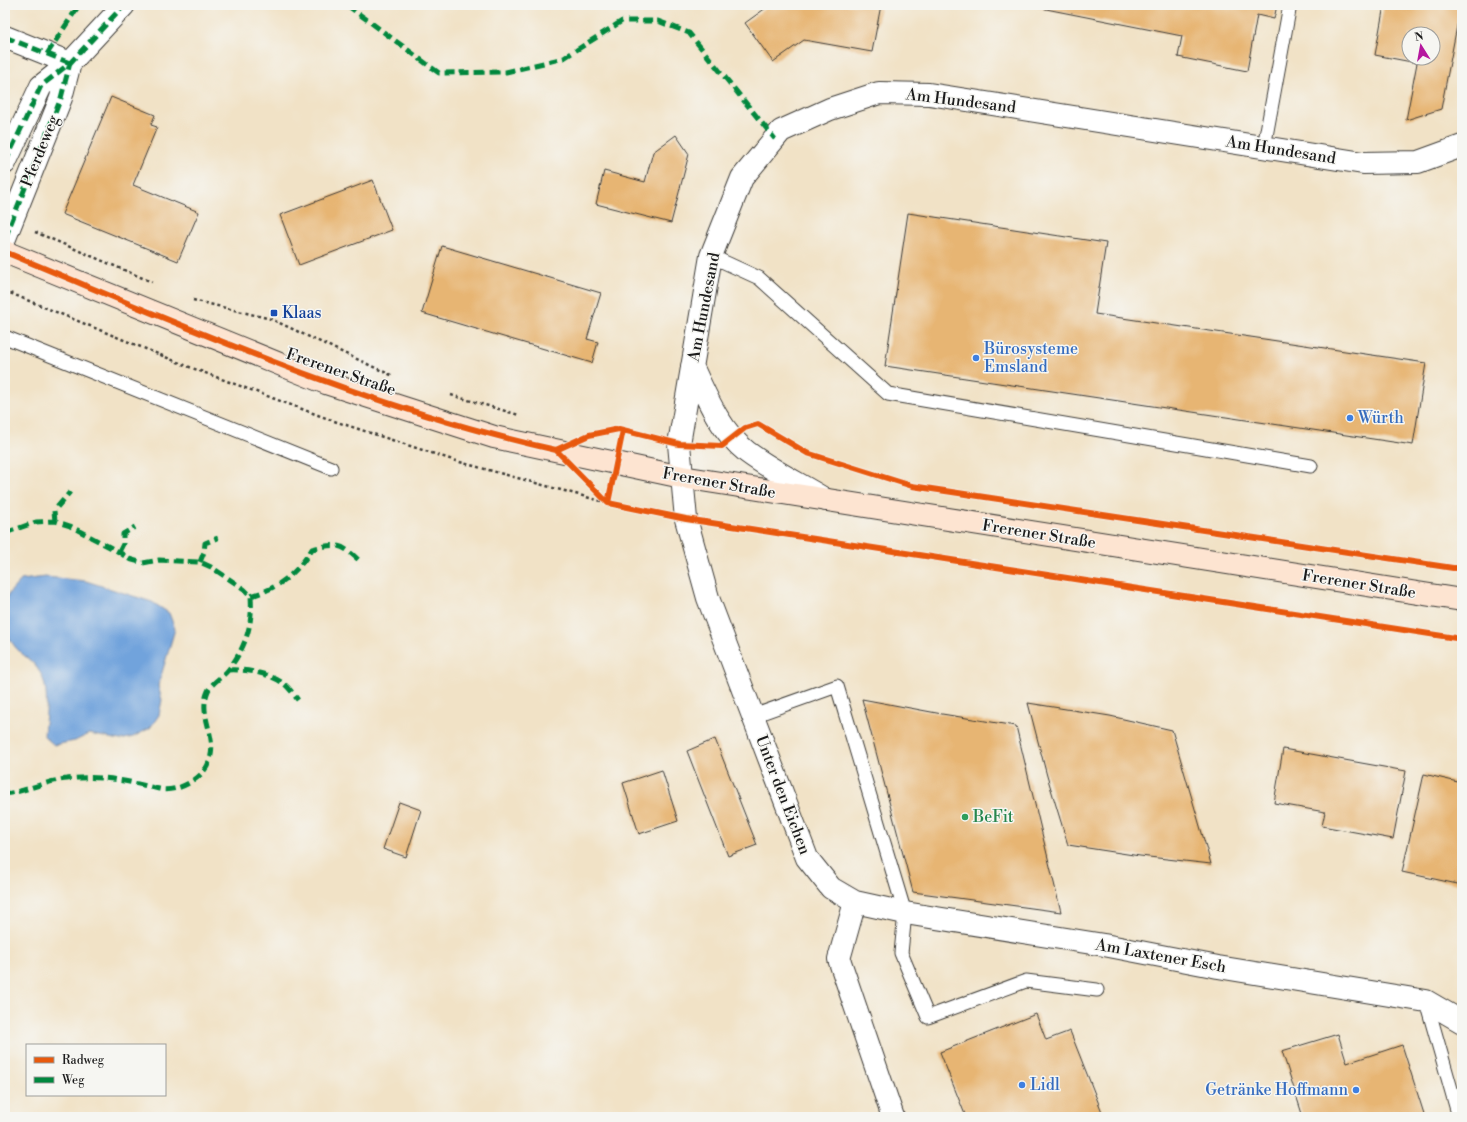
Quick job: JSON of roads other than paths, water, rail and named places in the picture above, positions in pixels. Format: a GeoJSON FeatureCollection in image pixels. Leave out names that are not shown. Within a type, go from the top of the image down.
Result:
{"type":"FeatureCollection","features":[{"type":"Feature","properties":{"kind":"main road","name":"Frerener Straße"},"geometry":{"type":"LineString","coordinates":[[5,252],[326,383],[494,436],[682,477],[1462,600]]}},
{"type":"Feature","properties":{"kind":"street"},"geometry":{"type":"LineString","coordinates":[[5,38],[70,63],[124,5]]}},
{"type":"Feature","properties":{"kind":"street","name":"Pferdeweg"},"geometry":{"type":"LineString","coordinates":[[5,164],[41,86],[70,63]]}},
{"type":"Feature","properties":{"kind":"street","name":"Pferdeweg"},"geometry":{"type":"LineString","coordinates":[[8,230],[61,98],[70,63]]}},
{"type":"Feature","properties":{"kind":"street","name":"Am Hundesand"},"geometry":{"type":"LineString","coordinates":[[682,477],[679,444],[711,256],[742,178],[782,131],[830,109],[879,93],[929,94],[1363,163],[1418,162],[1462,146]]}},
{"type":"Feature","properties":{"kind":"street"},"geometry":{"type":"LineString","coordinates":[[692,366],[712,408],[732,437],[742,447],[827,501]]}},
{"type":"Feature","properties":{"kind":"street","name":"Unter den Eichen"},"geometry":{"type":"LineString","coordinates":[[682,477],[686,519],[708,598],[807,858],[831,888],[854,902]]}},
{"type":"Feature","properties":{"kind":"street"},"geometry":{"type":"LineString","coordinates":[[854,902],[839,959],[893,1117]]}},
{"type":"Feature","properties":{"kind":"street","name":"Am Laxtener Esch"},"geometry":{"type":"LineString","coordinates":[[854,902],[905,913],[1096,944],[1218,967],[1426,1001],[1462,1022]]}},
{"type":"Feature","properties":{"kind":"lane"},"geometry":{"type":"LineString","coordinates":[[1264,147],[1290,5]]}},
{"type":"Feature","properties":{"kind":"lane"},"geometry":{"type":"LineString","coordinates":[[711,256],[759,278],[888,394],[1311,466]]}},
{"type":"Feature","properties":{"kind":"lane"},"geometry":{"type":"LineString","coordinates":[[5,337],[332,468]]}},
{"type":"Feature","properties":{"kind":"lane"},"geometry":{"type":"LineString","coordinates":[[753,716],[837,686],[905,913],[901,953],[928,1018],[1026,981],[1097,990]]}},
{"type":"Feature","properties":{"kind":"lane"},"geometry":{"type":"LineString","coordinates":[[1426,1001],[1460,1117]]}},
{"type":"Feature","properties":{"kind":"water"},"geometry":{"type":"Polygon","coordinates":[[[46,577],[86,581],[152,602],[169,613],[175,629],[158,686],[162,700],[159,715],[150,728],[133,737],[120,740],[89,734],[75,741],[54,745],[44,736],[46,690],[42,676],[39,670],[16,648],[10,639],[6,628],[4,608],[7,597],[21,580],[46,577]]]}},
{"type":"Feature","properties":{"kind":"place","name":"Klaas"},"geometry":{"type":"Point","coordinates":[274,313]}},
{"type":"Feature","properties":{"kind":"place","name":"Bürosysteme Emsland"},"geometry":{"type":"Point","coordinates":[976,358]}},
{"type":"Feature","properties":{"kind":"place","name":"Würth"},"geometry":{"type":"Point","coordinates":[1350,418]}},
{"type":"Feature","properties":{"kind":"place","name":"BeFit"},"geometry":{"type":"Point","coordinates":[965,817]}},
{"type":"Feature","properties":{"kind":"place","name":"Lidl"},"geometry":{"type":"Point","coordinates":[1022,1085]}},
{"type":"Feature","properties":{"kind":"place","name":"Getränke Hoffmann"},"geometry":{"type":"Point","coordinates":[1356,1090]}}]}
